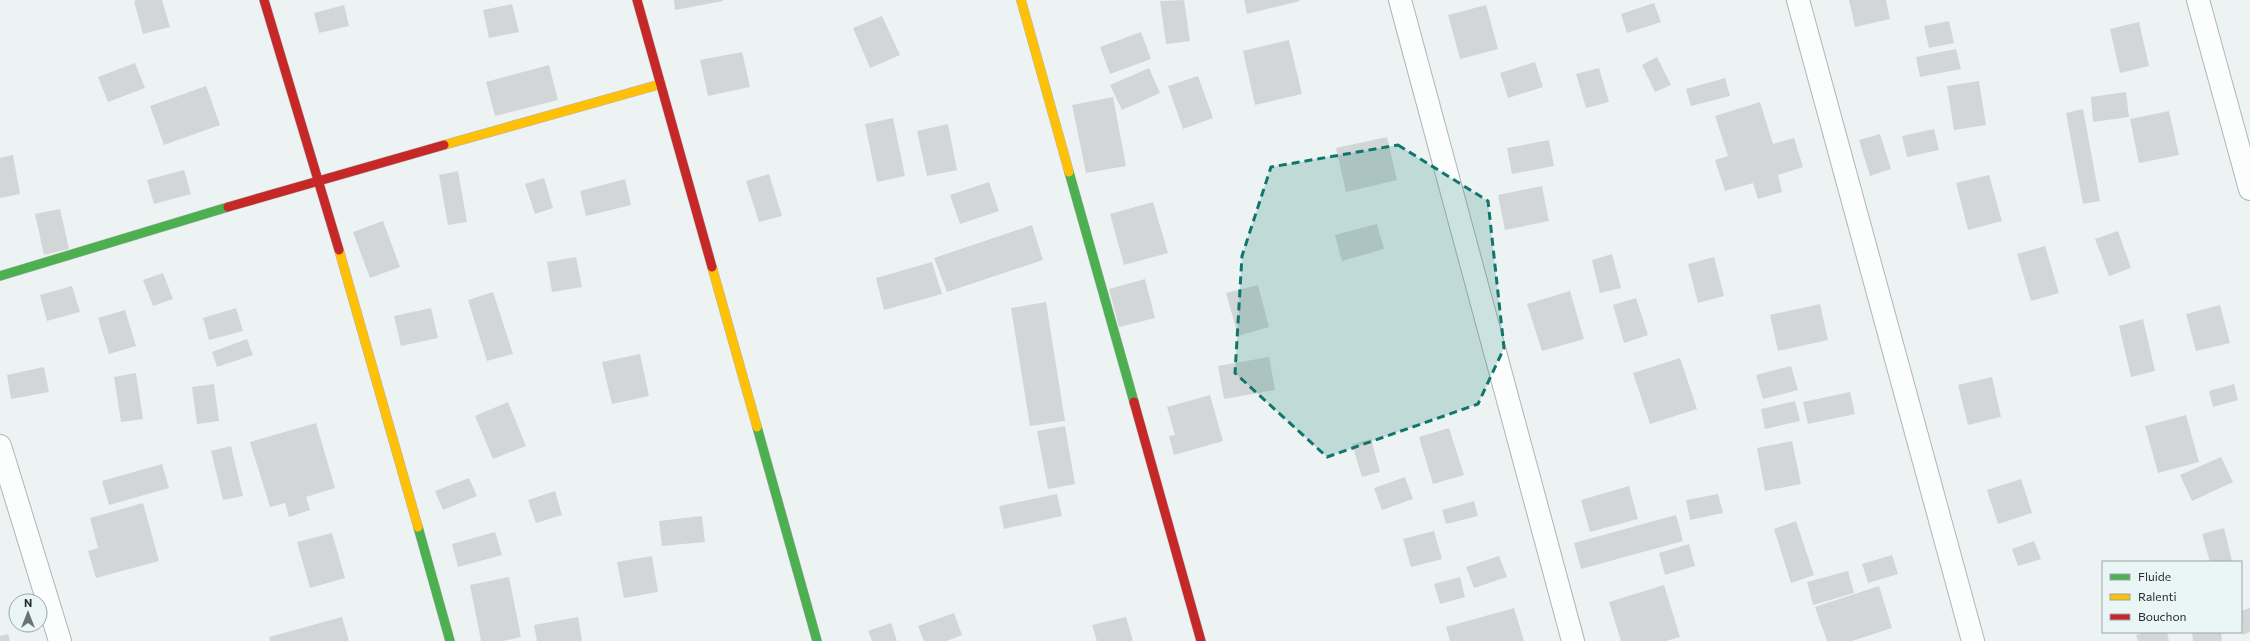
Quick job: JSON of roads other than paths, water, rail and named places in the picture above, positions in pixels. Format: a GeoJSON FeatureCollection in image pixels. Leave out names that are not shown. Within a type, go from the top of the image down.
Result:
{"type":"FeatureCollection","features":[{"type":"Feature","properties":{"kind":"street"},"geometry":{"type":"LineString","coordinates":[[264,0],[319,180],[450,641]]}},
{"type":"Feature","properties":{"kind":"street"},"geometry":{"type":"LineString","coordinates":[[637,0],[817,641]]}},
{"type":"Feature","properties":{"kind":"street"},"geometry":{"type":"LineString","coordinates":[[1021,0],[1201,641]]}},
{"type":"Feature","properties":{"kind":"street"},"geometry":{"type":"LineString","coordinates":[[1400,0],[1573,641]]}},
{"type":"Feature","properties":{"kind":"street"},"geometry":{"type":"LineString","coordinates":[[1798,0],[1973,641]]}},
{"type":"Feature","properties":{"kind":"street"},"geometry":{"type":"LineString","coordinates":[[2198,0],[2250,189]]}},
{"type":"Feature","properties":{"kind":"street"},"geometry":{"type":"LineString","coordinates":[[0,276],[319,180],[660,84]]}},
{"type":"Feature","properties":{"kind":"street"},"geometry":{"type":"LineString","coordinates":[[0,446],[60,641]]}}]}
